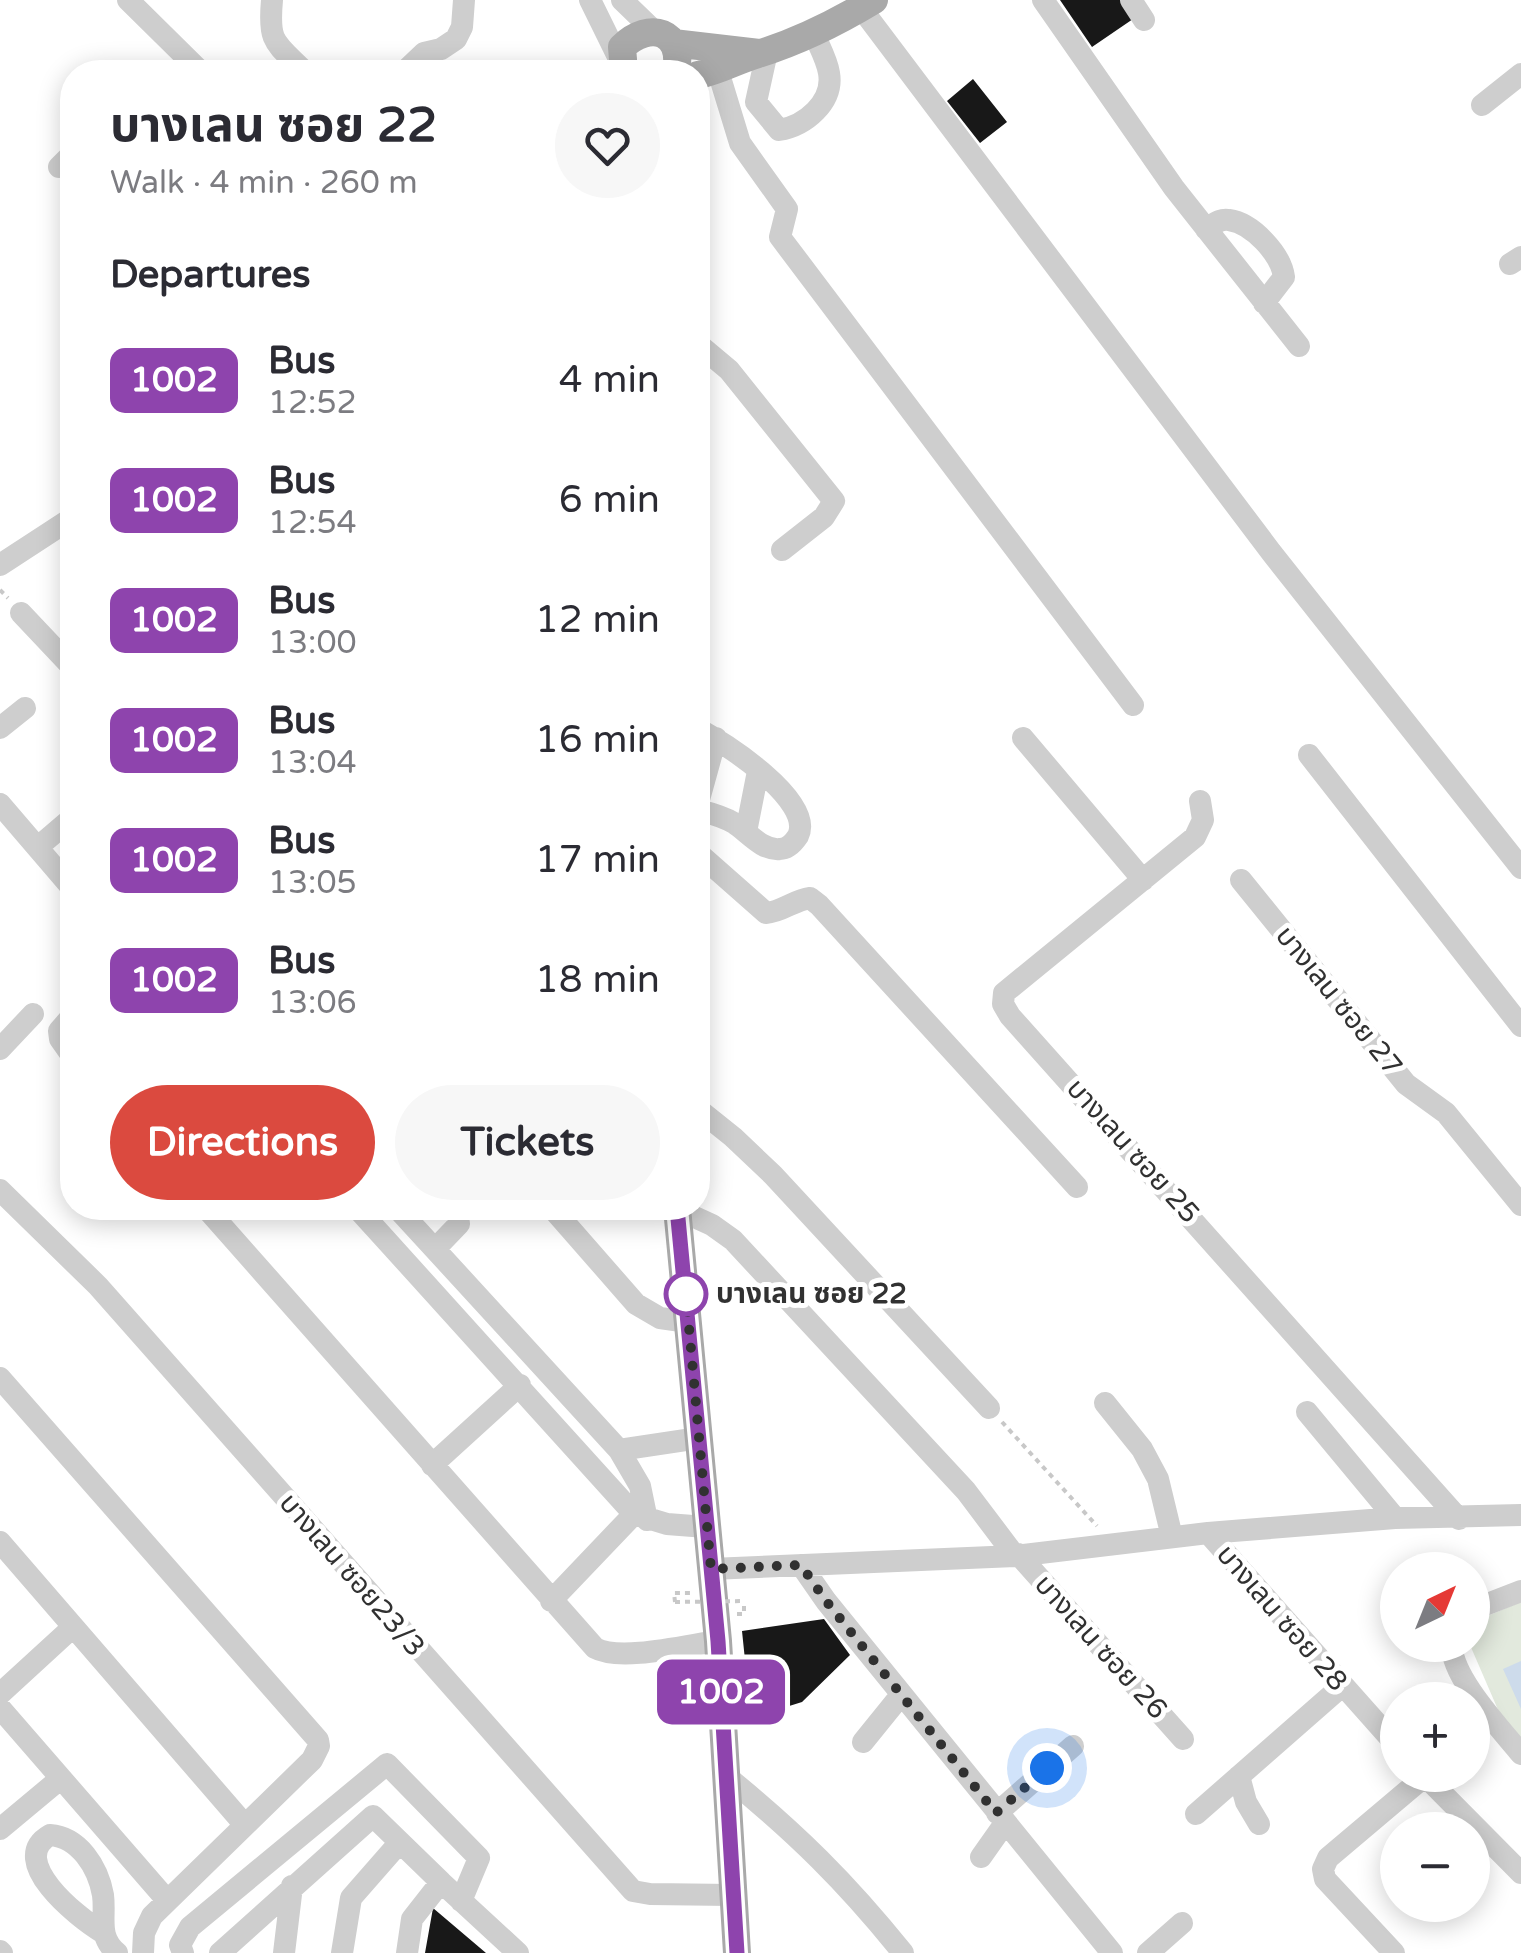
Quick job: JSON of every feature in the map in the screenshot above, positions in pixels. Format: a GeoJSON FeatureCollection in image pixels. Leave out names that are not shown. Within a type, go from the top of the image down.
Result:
{"type":"FeatureCollection","features":[{"type":"Feature","properties":{"kind":"main road"},"geometry":{"type":"LineString","coordinates":[[710,72],[814,34],[861,4]]}},
{"type":"Feature","properties":{"kind":"main road"},"geometry":{"type":"LineString","coordinates":[[622,60],[622,47],[636,34],[763,53]]}},
{"type":"Feature","properties":{"kind":"main road"},"geometry":{"type":"LineString","coordinates":[[664,37],[678,60]]}},
{"type":"Feature","properties":{"kind":"main road"},"geometry":{"type":"LineString","coordinates":[[678,1220],[718,1641],[737,1953]]}},
{"type":"Feature","properties":{"kind":"street"},"geometry":{"type":"LineString","coordinates":[[128,0],[188,60]]}},
{"type":"Feature","properties":{"kind":"street"},"geometry":{"type":"LineString","coordinates":[[272,0],[273,40],[293,60]]}},
{"type":"Feature","properties":{"kind":"street"},"geometry":{"type":"LineString","coordinates":[[417,60],[456,39],[462,26],[464,0]]}},
{"type":"Feature","properties":{"kind":"street"},"geometry":{"type":"LineString","coordinates":[[590,0],[618,60]]}},
{"type":"Feature","properties":{"kind":"street"},"geometry":{"type":"LineString","coordinates":[[622,0],[664,37]]}},
{"type":"Feature","properties":{"kind":"street"},"geometry":{"type":"LineString","coordinates":[[1043,0],[1157,165],[1299,346]]}},
{"type":"Feature","properties":{"kind":"street"},"geometry":{"type":"LineString","coordinates":[[1131,0],[1144,20]]}},
{"type":"Feature","properties":{"kind":"street"},"geometry":{"type":"LineString","coordinates":[[861,4],[1271,552],[1521,868]]}},
{"type":"Feature","properties":{"kind":"street"},"geometry":{"type":"LineString","coordinates":[[763,53],[756,102],[780,130],[793,128],[819,108],[830,84],[830,70],[814,34]]}},
{"type":"Feature","properties":{"kind":"street"},"geometry":{"type":"LineString","coordinates":[[1482,105],[1521,74]]}},
{"type":"Feature","properties":{"kind":"street"},"geometry":{"type":"LineString","coordinates":[[710,77],[740,143],[787,209],[780,237],[1133,705]]}},
{"type":"Feature","properties":{"kind":"street"},"geometry":{"type":"LineString","coordinates":[[1206,229],[1222,220],[1232,220],[1264,241],[1282,266],[1284,277],[1264,303]]}},
{"type":"Feature","properties":{"kind":"street"},"geometry":{"type":"LineString","coordinates":[[710,354],[729,370],[834,501],[824,517],[782,550]]}},
{"type":"Feature","properties":{"kind":"street"},"geometry":{"type":"LineString","coordinates":[[0,565],[60,526]]}},
{"type":"Feature","properties":{"kind":"street"},"geometry":{"type":"LineString","coordinates":[[22,613],[60,655]]}},
{"type":"Feature","properties":{"kind":"street"},"geometry":{"type":"LineString","coordinates":[[0,728],[25,708]]}},
{"type":"Feature","properties":{"kind":"street"},"geometry":{"type":"LineString","coordinates":[[710,736],[758,770],[792,802],[800,830],[791,846],[781,850],[766,847],[710,812]]}},
{"type":"Feature","properties":{"kind":"street"},"geometry":{"type":"LineString","coordinates":[[1023,738],[1143,880]]}},
{"type":"Feature","properties":{"kind":"street"},"geometry":{"type":"LineString","coordinates":[[1309,754],[1521,1026]]}},
{"type":"Feature","properties":{"kind":"street"},"geometry":{"type":"LineString","coordinates":[[746,832],[758,770]]}},
{"type":"Feature","properties":{"kind":"street","name":"บางเลน ซอย 25"},"geometry":{"type":"LineString","coordinates":[[1200,801],[1203,820],[1195,837],[1004,993],[1004,1004],[1010,1016],[1460,1519]]}},
{"type":"Feature","properties":{"kind":"street"},"geometry":{"type":"LineString","coordinates":[[0,804],[60,874]]}},
{"type":"Feature","properties":{"kind":"street"},"geometry":{"type":"LineString","coordinates":[[38,848],[60,829]]}},
{"type":"Feature","properties":{"kind":"street"},"geometry":{"type":"LineString","coordinates":[[710,863],[766,912],[800,899],[810,898],[819,905],[1077,1187]]}},
{"type":"Feature","properties":{"kind":"street","name":"บางเลน ซอย 27"},"geometry":{"type":"LineString","coordinates":[[1241,880],[1406,1084],[1446,1113],[1521,1206]]}},
{"type":"Feature","properties":{"kind":"street"},"geometry":{"type":"LineString","coordinates":[[0,1049],[33,1014]]}},
{"type":"Feature","properties":{"kind":"street"},"geometry":{"type":"LineString","coordinates":[[710,1118],[773,1175],[989,1408]]}},
{"type":"Feature","properties":{"kind":"street","name":"บางเลน ซอย23/3"},"geometry":{"type":"LineString","coordinates":[[0,1190],[98,1286],[633,1891],[732,1896]]}},
{"type":"Feature","properties":{"kind":"street"},"geometry":{"type":"LineString","coordinates":[[217,1220],[585,1639],[605,1654],[718,1641]]}},
{"type":"Feature","properties":{"kind":"street"},"geometry":{"type":"LineString","coordinates":[[369,1220],[641,1517],[706,1527]]}},
{"type":"Feature","properties":{"kind":"street"},"geometry":{"type":"LineString","coordinates":[[409,1220],[619,1450],[640,1486],[641,1517],[551,1600]]}},
{"type":"Feature","properties":{"kind":"street"},"geometry":{"type":"LineString","coordinates":[[436,1248],[460,1220]]}},
{"type":"Feature","properties":{"kind":"street"},"geometry":{"type":"LineString","coordinates":[[562,1220],[636,1304],[660,1318],[688,1322]]}},
{"type":"Feature","properties":{"kind":"street"},"geometry":{"type":"LineString","coordinates":[[702,1220],[733,1240],[966,1491],[1017,1555]]}},
{"type":"Feature","properties":{"kind":"street"},"geometry":{"type":"LineString","coordinates":[[0,1378],[318,1740],[312,1760],[152,1916],[144,1933],[143,1953]]}},
{"type":"Feature","properties":{"kind":"street"},"geometry":{"type":"LineString","coordinates":[[432,1465],[520,1385]]}},
{"type":"Feature","properties":{"kind":"street"},"geometry":{"type":"LineString","coordinates":[[1105,1403],[1142,1449],[1158,1479],[1172,1537]]}},
{"type":"Feature","properties":{"kind":"street"},"geometry":{"type":"LineString","coordinates":[[1307,1412],[1395,1518]]}},
{"type":"Feature","properties":{"kind":"street"},"geometry":{"type":"LineString","coordinates":[[619,1450],[699,1438]]}},
{"type":"Feature","properties":{"kind":"street"},"geometry":{"type":"LineString","coordinates":[[711,1569],[1017,1555],[1208,1533],[1395,1518],[1521,1515]]}},
{"type":"Feature","properties":{"kind":"street","name":"บางเลน ซอย 28"},"geometry":{"type":"LineString","coordinates":[[1208,1533],[1380,1727]]}},
{"type":"Feature","properties":{"kind":"street"},"geometry":{"type":"LineString","coordinates":[[0,1542],[244,1824]]}},
{"type":"Feature","properties":{"kind":"street","name":"บางเลน ซอย 26"},"geometry":{"type":"LineString","coordinates":[[1017,1555],[1183,1739]]}},
{"type":"Feature","properties":{"kind":"street"},"geometry":{"type":"LineString","coordinates":[[801,1565],[1112,1953]]}},
{"type":"Feature","properties":{"kind":"street"},"geometry":{"type":"LineString","coordinates":[[1490,1603],[1521,1591]]}},
{"type":"Feature","properties":{"kind":"street"},"geometry":{"type":"LineString","coordinates":[[0,1694],[73,1627]]}},
{"type":"Feature","properties":{"kind":"street"},"geometry":{"type":"LineString","coordinates":[[1456,1662],[1488,1714],[1521,1754]]}},
{"type":"Feature","properties":{"kind":"street"},"geometry":{"type":"LineString","coordinates":[[1196,1814],[1342,1686]]}},
{"type":"Feature","properties":{"kind":"street"},"geometry":{"type":"LineString","coordinates":[[864,1742],[901,1694]]}},
{"type":"Feature","properties":{"kind":"street"},"geometry":{"type":"LineString","coordinates":[[0,1708],[166,1899]]}},
{"type":"Feature","properties":{"kind":"street"},"geometry":{"type":"LineString","coordinates":[[981,1857],[1001,1818],[1072,1746]]}},
{"type":"Feature","properties":{"kind":"street"},"geometry":{"type":"LineString","coordinates":[[183,1953],[180,1945],[190,1927],[387,1764],[479,1858],[461,1900]]}},
{"type":"Feature","properties":{"kind":"street"},"geometry":{"type":"LineString","coordinates":[[726,1776],[798,1836],[852,1890],[903,1953]]}},
{"type":"Feature","properties":{"kind":"street"},"geometry":{"type":"LineString","coordinates":[[1238,1776],[1246,1802],[1259,1824]]}},
{"type":"Feature","properties":{"kind":"street"},"geometry":{"type":"LineString","coordinates":[[0,1829],[60,1779]]}},
{"type":"Feature","properties":{"kind":"street"},"geometry":{"type":"LineString","coordinates":[[1394,1953],[1325,1879],[1323,1869],[1328,1858],[1405,1792]]}},
{"type":"Feature","properties":{"kind":"street"},"geometry":{"type":"LineString","coordinates":[[1440,1792],[1521,1873]]}},
{"type":"Feature","properties":{"kind":"street"},"geometry":{"type":"LineString","coordinates":[[220,1953],[373,1816],[518,1953]]}},
{"type":"Feature","properties":{"kind":"street"},"geometry":{"type":"LineString","coordinates":[[342,1953],[351,1898],[400,1842]]}},
{"type":"Feature","properties":{"kind":"street"},"geometry":{"type":"LineString","coordinates":[[407,1953],[412,1918],[441,1882]]}},
{"type":"Feature","properties":{"kind":"street"},"geometry":{"type":"LineString","coordinates":[[284,1953],[292,1886]]}},
{"type":"Feature","properties":{"kind":"street"},"geometry":{"type":"LineString","coordinates":[[1148,1953],[1182,1923]]}},
{"type":"Feature","properties":{"kind":"street"},"geometry":{"type":"LineString","coordinates":[[102,1932],[117,1953]]}},
{"type":"Feature","properties":{"kind":"path"},"geometry":{"type":"LineString","coordinates":[[989,1408],[1113,1544]]}},
{"type":"Feature","properties":{"kind":"path"},"geometry":{"type":"LineString","coordinates":[[675,1602],[744,1601]]}},
{"type":"Feature","properties":{"kind":"shaded area"},"geometry":{"type":"Polygon","coordinates":[[[1521,1602],[1521,1746],[1515,1749],[1490,1691],[1490,1682],[1486,1682],[1477,1662],[1490,1662],[1490,1615],[1521,1602]]]}},
{"type":"Feature","properties":{"kind":"water"},"geometry":{"type":"Polygon","coordinates":[[[1521,1661],[1521,1709],[1503,1669],[1521,1661]]]}},
{"type":"Feature","properties":{"kind":"building"},"geometry":{"type":"Polygon","coordinates":[[[1060,0],[1120,0],[1133,19],[1092,47],[1060,0]]]}},
{"type":"Feature","properties":{"kind":"building"},"geometry":{"type":"Polygon","coordinates":[[[973,79],[1007,122],[980,143],[947,101],[973,79]]]}},
{"type":"Feature","properties":{"kind":"building"},"geometry":{"type":"Polygon","coordinates":[[[824,1619],[850,1655],[802,1702],[751,1718],[742,1631],[824,1619]]]}},
{"type":"Feature","properties":{"kind":"building"},"geometry":{"type":"Polygon","coordinates":[[[433,1908],[486,1953],[425,1953],[433,1908]]]}},
{"type":"Feature","properties":{"kind":"bus line","name":"1002"},"geometry":{"type":"LineString","coordinates":[[678,1220],[718,1641],[737,1953]]}},
{"type":"Feature","properties":{"kind":"place","name":"บางเลน ซอย 22"},"geometry":{"type":"Point","coordinates":[686,1294]}},
{"type":"Feature","properties":{"kind":"route"},"geometry":{"type":"LineString","coordinates":[[686,1294],[711,1569],[801,1565],[996,1813],[1047,1768]]}}]}
